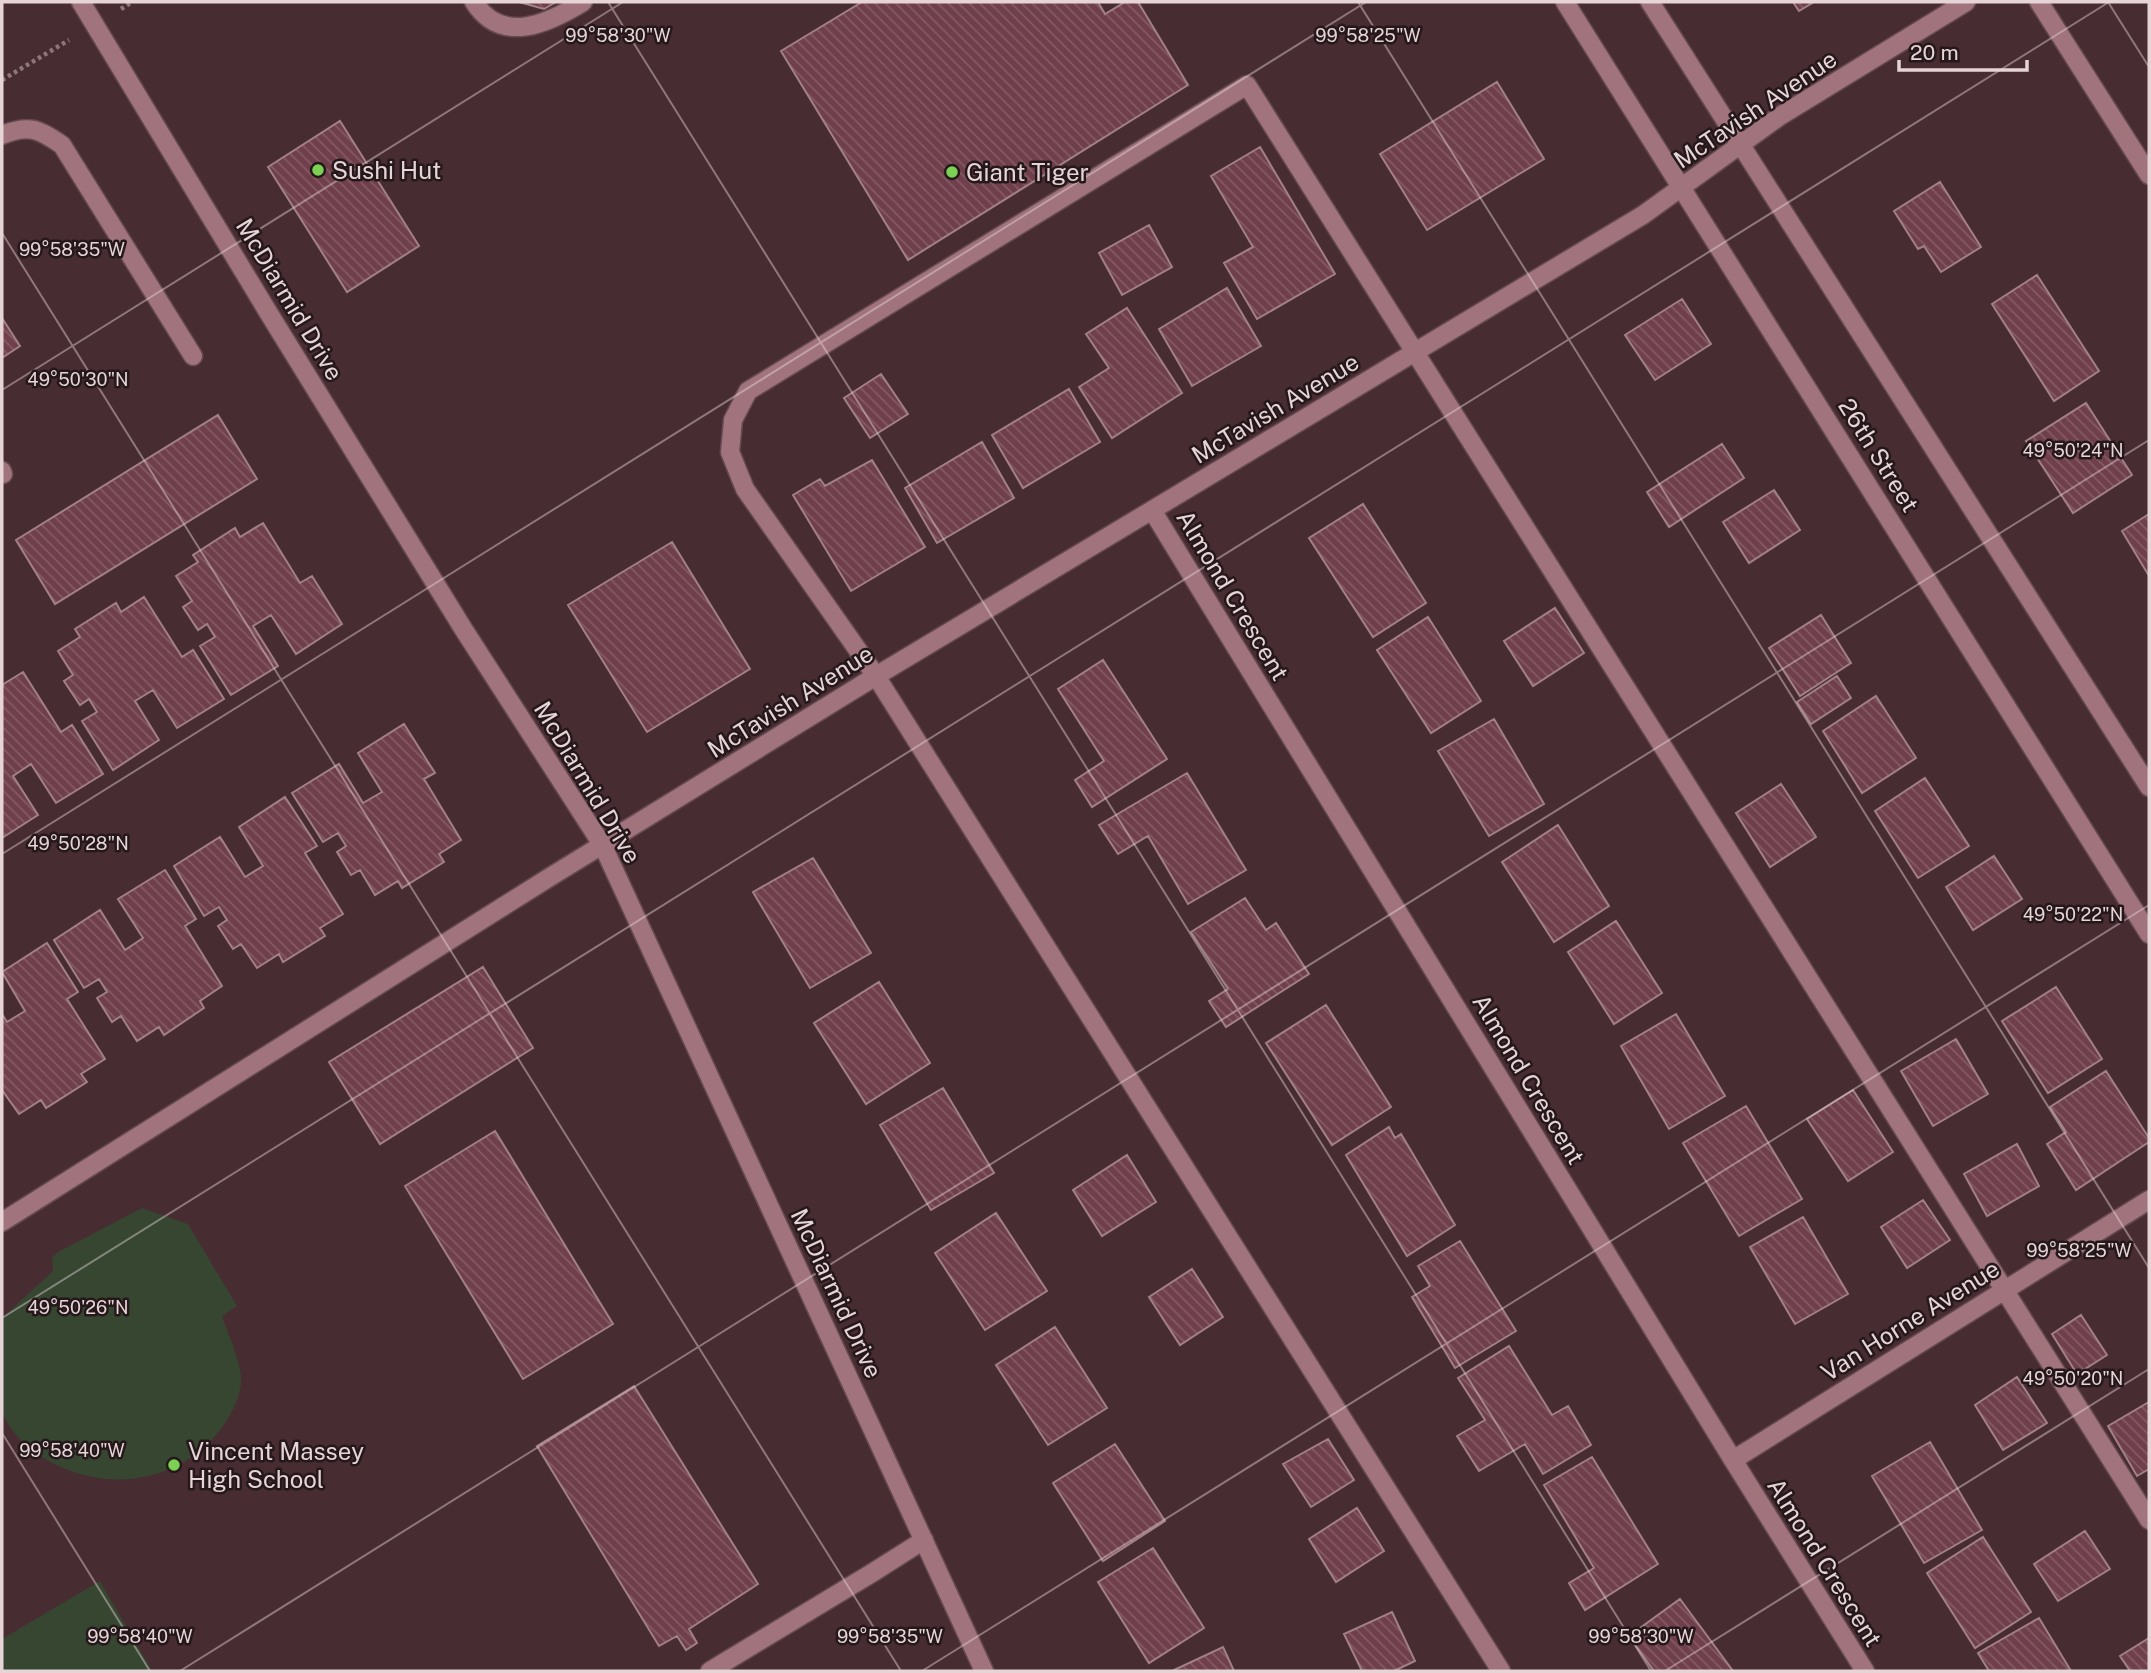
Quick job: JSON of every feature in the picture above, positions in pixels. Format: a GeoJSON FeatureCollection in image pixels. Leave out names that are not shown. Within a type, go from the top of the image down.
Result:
{"type":"FeatureCollection","features":[{"type":"Feature","properties":{"kind":"street","name":"McDiarmid Drive"},"geometry":{"type":"LineString","coordinates":[[80,2],[406,536],[603,846],[984,1671]]}},
{"type":"Feature","properties":{"kind":"street"},"geometry":{"type":"LineString","coordinates":[[474,2],[497,23],[524,28],[556,18],[583,2]]}},
{"type":"Feature","properties":{"kind":"street","name":"26th Street"},"geometry":{"type":"LineString","coordinates":[[1565,2],[2149,934]]}},
{"type":"Feature","properties":{"kind":"street","name":"26th Street"},"geometry":{"type":"LineString","coordinates":[[1650,2],[2149,788]]}},
{"type":"Feature","properties":{"kind":"street","name":"McTavish Avenue"},"geometry":{"type":"LineString","coordinates":[[2,1222],[527,891],[876,676],[1643,215],[1780,116],[1966,2]]}},
{"type":"Feature","properties":{"kind":"street"},"geometry":{"type":"LineString","coordinates":[[2039,2],[2149,175]]}},
{"type":"Feature","properties":{"kind":"street"},"geometry":{"type":"LineString","coordinates":[[1501,1671],[876,676],[745,489],[730,452],[733,420],[748,391],[1247,85],[2149,1520]]}},
{"type":"Feature","properties":{"kind":"street"},"geometry":{"type":"LineString","coordinates":[[2,135],[17,129],[41,131],[62,145],[193,356]]}},
{"type":"Feature","properties":{"kind":"street","name":"Almond Crescent"},"geometry":{"type":"LineString","coordinates":[[1152,510],[1865,1671]]}},
{"type":"Feature","properties":{"kind":"street","name":"Van Horne Avenue"},"geometry":{"type":"LineString","coordinates":[[1733,1460],[2149,1200]]}},
{"type":"Feature","properties":{"kind":"street"},"geometry":{"type":"LineString","coordinates":[[709,1671],[924,1540]]}},
{"type":"Feature","properties":{"kind":"path"},"geometry":{"type":"LineString","coordinates":[[2,80],[43,55]]}},
{"type":"Feature","properties":{"kind":"green space"},"geometry":{"type":"Polygon","coordinates":[[[142,1208],[188,1224],[237,1306],[222,1316],[239,1364],[240,1390],[233,1410],[223,1426],[206,1446],[185,1461],[163,1472],[139,1478],[90,1476],[65,1469],[42,1457],[19,1438],[6,1421],[2,1397],[2,1318],[53,1271],[52,1258],[58,1252],[142,1208]]]}},
{"type":"Feature","properties":{"kind":"green space"},"geometry":{"type":"Polygon","coordinates":[[[100,1581],[152,1671],[2,1671],[2,1639],[100,1581]]]}},
{"type":"Feature","properties":{"kind":"building"},"geometry":{"type":"Polygon","coordinates":[[[519,2],[556,2],[544,9],[519,2]]]}},
{"type":"Feature","properties":{"kind":"building","name":"Giant Tiger"},"geometry":{"type":"Polygon","coordinates":[[[862,2],[1098,2],[1105,14],[1125,2],[1138,2],[1188,85],[908,260],[781,51],[862,2]]]}},
{"type":"Feature","properties":{"kind":"building"},"geometry":{"type":"Polygon","coordinates":[[[1793,2],[1814,2],[1799,11],[1793,2]]]}},
{"type":"Feature","properties":{"kind":"building"},"geometry":{"type":"Polygon","coordinates":[[[1497,82],[1544,159],[1427,230],[1380,154],[1497,82]]]}},
{"type":"Feature","properties":{"kind":"building"},"geometry":{"type":"Polygon","coordinates":[[[340,121],[419,246],[347,292],[268,167],[340,121]]]}},
{"type":"Feature","properties":{"kind":"building"},"geometry":{"type":"Polygon","coordinates":[[[1260,147],[1335,274],[1257,319],[1224,263],[1253,247],[1211,176],[1260,147]]]}},
{"type":"Feature","properties":{"kind":"building"},"geometry":{"type":"Polygon","coordinates":[[[1940,182],[1981,247],[1941,272],[1924,246],[1918,249],[1894,211],[1940,182]]]}},
{"type":"Feature","properties":{"kind":"building"},"geometry":{"type":"Polygon","coordinates":[[[1149,225],[1172,267],[1122,295],[1099,253],[1149,225]]]}},
{"type":"Feature","properties":{"kind":"building"},"geometry":{"type":"Polygon","coordinates":[[[2037,275],[2099,371],[2054,401],[1992,304],[2037,275]]]}},
{"type":"Feature","properties":{"kind":"building"},"geometry":{"type":"Polygon","coordinates":[[[1227,288],[1261,346],[1192,386],[1159,329],[1227,288]]]}},
{"type":"Feature","properties":{"kind":"building"},"geometry":{"type":"Polygon","coordinates":[[[1682,299],[1711,344],[1655,380],[1625,335],[1682,299]]]}},
{"type":"Feature","properties":{"kind":"building"},"geometry":{"type":"Polygon","coordinates":[[[1127,308],[1182,393],[1112,438],[1079,387],[1109,368],[1086,334],[1127,308]]]}},
{"type":"Feature","properties":{"kind":"building"},"geometry":{"type":"Polygon","coordinates":[[[2,318],[20,346],[2,358],[2,318]]]}},
{"type":"Feature","properties":{"kind":"building"},"geometry":{"type":"Polygon","coordinates":[[[881,374],[908,414],[870,438],[844,398],[881,374]]]}},
{"type":"Feature","properties":{"kind":"building"},"geometry":{"type":"Polygon","coordinates":[[[1069,389],[1100,442],[1023,488],[992,435],[1069,389]]]}},
{"type":"Feature","properties":{"kind":"building"},"geometry":{"type":"Polygon","coordinates":[[[2086,403],[2132,475],[2073,513],[2026,441],[2086,403]]]}},
{"type":"Feature","properties":{"kind":"building"},"geometry":{"type":"Polygon","coordinates":[[[218,415],[257,479],[55,604],[16,540],[218,415]]]}},
{"type":"Feature","properties":{"kind":"building"},"geometry":{"type":"Polygon","coordinates":[[[982,442],[1014,498],[937,543],[905,488],[982,442]]]}},
{"type":"Feature","properties":{"kind":"building"},"geometry":{"type":"Polygon","coordinates":[[[1722,444],[1744,478],[1669,527],[1647,492],[1722,444]]]}},
{"type":"Feature","properties":{"kind":"building"},"geometry":{"type":"Polygon","coordinates":[[[872,460],[925,547],[851,591],[793,495],[820,479],[825,486],[872,460]]]}},
{"type":"Feature","properties":{"kind":"building"},"geometry":{"type":"Polygon","coordinates":[[[1774,490],[1800,530],[1749,563],[1723,522],[1774,490]]]}},
{"type":"Feature","properties":{"kind":"building"},"geometry":{"type":"Polygon","coordinates":[[[1363,504],[1426,603],[1373,637],[1309,538],[1363,504]]]}},
{"type":"Feature","properties":{"kind":"building"},"geometry":{"type":"Polygon","coordinates":[[[2149,514],[2149,576],[2122,531],[2149,514]]]}},
{"type":"Feature","properties":{"kind":"building"},"geometry":{"type":"Polygon","coordinates":[[[263,523],[300,583],[312,576],[342,624],[296,654],[271,615],[253,626],[278,666],[231,695],[200,646],[215,637],[207,624],[198,630],[183,607],[192,601],[176,576],[198,562],[193,555],[235,528],[240,537],[263,523]]]}},
{"type":"Feature","properties":{"kind":"building"},"geometry":{"type":"Polygon","coordinates":[[[672,542],[750,669],[647,732],[568,605],[672,542]]]}},
{"type":"Feature","properties":{"kind":"building"},"geometry":{"type":"Polygon","coordinates":[[[144,597],[182,657],[193,650],[224,699],[177,728],[153,690],[135,701],[159,740],[113,770],[82,721],[97,712],[89,699],[80,705],[64,681],[73,675],[58,651],[80,637],[75,629],[116,603],[121,612],[144,597]]]}},
{"type":"Feature","properties":{"kind":"building"},"geometry":{"type":"Polygon","coordinates":[[[1555,608],[1584,653],[1533,686],[1504,641],[1555,608]]]}},
{"type":"Feature","properties":{"kind":"building"},"geometry":{"type":"Polygon","coordinates":[[[1821,615],[1851,663],[1800,696],[1769,648],[1821,615]]]}},
{"type":"Feature","properties":{"kind":"building"},"geometry":{"type":"Polygon","coordinates":[[[1428,617],[1481,701],[1431,733],[1377,650],[1428,617]]]}},
{"type":"Feature","properties":{"kind":"building"},"geometry":{"type":"Polygon","coordinates":[[[1103,660],[1167,759],[1092,807],[1075,780],[1104,761],[1058,689],[1103,660]]]}},
{"type":"Feature","properties":{"kind":"building"},"geometry":{"type":"Polygon","coordinates":[[[23,672],[61,732],[72,725],[103,774],[56,803],[31,764],[13,776],[38,815],[2,838],[2,685],[23,672]]]}},
{"type":"Feature","properties":{"kind":"building"},"geometry":{"type":"Polygon","coordinates":[[[1837,676],[1851,698],[1811,724],[1797,702],[1837,676]]]}},
{"type":"Feature","properties":{"kind":"building"},"geometry":{"type":"Polygon","coordinates":[[[1876,696],[1916,758],[1862,793],[1823,731],[1876,696]]]}},
{"type":"Feature","properties":{"kind":"building"},"geometry":{"type":"Polygon","coordinates":[[[1494,719],[1544,804],[1489,836],[1438,751],[1494,719]]]}},
{"type":"Feature","properties":{"kind":"building"},"geometry":{"type":"Polygon","coordinates":[[[404,724],[435,773],[424,779],[461,840],[439,854],[444,862],[402,888],[398,881],[375,895],[360,870],[351,875],[337,852],[346,846],[338,833],[323,842],[292,793],[339,764],[363,803],[382,792],[358,753],[404,724]]]}},
{"type":"Feature","properties":{"kind":"building"},"geometry":{"type":"Polygon","coordinates":[[[1187,773],[1246,870],[1188,904],[1148,836],[1118,854],[1099,825],[1187,773]]]}},
{"type":"Feature","properties":{"kind":"building"},"geometry":{"type":"Polygon","coordinates":[[[1925,778],[1969,846],[1918,878],[1875,811],[1925,778]]]}},
{"type":"Feature","properties":{"kind":"building"},"geometry":{"type":"Polygon","coordinates":[[[1781,784],[1816,837],[1770,867],[1736,813],[1781,784]]]}},
{"type":"Feature","properties":{"kind":"building"},"geometry":{"type":"Polygon","coordinates":[[[285,797],[317,846],[305,853],[343,914],[320,928],[325,936],[283,962],[279,954],[257,968],[241,944],[233,949],[218,926],[227,920],[219,907],[204,916],[174,866],[220,837],[245,877],[263,866],[239,827],[285,797]]]}},
{"type":"Feature","properties":{"kind":"building"},"geometry":{"type":"Polygon","coordinates":[[[1558,825],[1609,906],[1554,942],[1502,862],[1558,825]]]}},
{"type":"Feature","properties":{"kind":"building"},"geometry":{"type":"Polygon","coordinates":[[[1994,856],[2022,899],[1973,930],[1946,887],[1994,856]]]}},
{"type":"Feature","properties":{"kind":"building"},"geometry":{"type":"Polygon","coordinates":[[[813,858],[871,953],[810,988],[753,892],[813,858]]]}},
{"type":"Feature","properties":{"kind":"building"},"geometry":{"type":"Polygon","coordinates":[[[165,870],[196,919],[185,926],[222,986],[200,1001],[204,1008],[164,1035],[159,1027],[137,1041],[121,1016],[112,1022],[97,998],[107,992],[99,979],[84,988],[54,940],[100,910],[125,950],[143,938],[118,899],[165,870]]]}},
{"type":"Feature","properties":{"kind":"building"},"geometry":{"type":"Polygon","coordinates":[[[1245,898],[1266,930],[1276,923],[1309,974],[1226,1027],[1209,1001],[1228,989],[1191,932],[1245,898]]]}},
{"type":"Feature","properties":{"kind":"building"},"geometry":{"type":"Polygon","coordinates":[[[1616,921],[1662,993],[1614,1024],[1568,952],[1616,921]]]}},
{"type":"Feature","properties":{"kind":"building"},"geometry":{"type":"Polygon","coordinates":[[[47,943],[78,992],[67,999],[105,1059],[81,1074],[87,1082],[46,1108],[41,1100],[19,1114],[2,1090],[2,1014],[7,1022],[25,1011],[2,972],[47,943]]]}},
{"type":"Feature","properties":{"kind":"building"},"geometry":{"type":"Polygon","coordinates":[[[483,967],[533,1048],[380,1144],[329,1062],[483,967]]]}},
{"type":"Feature","properties":{"kind":"building"},"geometry":{"type":"Polygon","coordinates":[[[879,982],[930,1063],[866,1104],[814,1023],[879,982]]]}},
{"type":"Feature","properties":{"kind":"building"},"geometry":{"type":"Polygon","coordinates":[[[2056,987],[2102,1059],[2048,1093],[2002,1021],[2056,987]]]}},
{"type":"Feature","properties":{"kind":"building"},"geometry":{"type":"Polygon","coordinates":[[[1326,1005],[1391,1107],[1332,1145],[1266,1043],[1326,1005]]]}},
{"type":"Feature","properties":{"kind":"building"},"geometry":{"type":"Polygon","coordinates":[[[1676,1014],[1725,1096],[1669,1129],[1621,1046],[1676,1014]]]}},
{"type":"Feature","properties":{"kind":"building"},"geometry":{"type":"Polygon","coordinates":[[[1956,1039],[1988,1094],[1933,1126],[1901,1071],[1956,1039]]]}},
{"type":"Feature","properties":{"kind":"building"},"geometry":{"type":"Polygon","coordinates":[[[2106,1071],[2149,1142],[2076,1190],[2047,1144],[2066,1132],[2050,1107],[2106,1071]]]}},
{"type":"Feature","properties":{"kind":"building"},"geometry":{"type":"Polygon","coordinates":[[[943,1088],[994,1173],[931,1210],[880,1125],[943,1088]]]}},
{"type":"Feature","properties":{"kind":"building"},"geometry":{"type":"Polygon","coordinates":[[[1853,1090],[1893,1152],[1848,1181],[1807,1119],[1853,1090]]]}},
{"type":"Feature","properties":{"kind":"building"},"geometry":{"type":"Polygon","coordinates":[[[1746,1106],[1802,1199],[1739,1236],[1683,1143],[1746,1106]]]}},
{"type":"Feature","properties":{"kind":"building"},"geometry":{"type":"Polygon","coordinates":[[[1389,1127],[1395,1138],[1401,1134],[1455,1225],[1407,1256],[1346,1155],[1389,1127]]]}},
{"type":"Feature","properties":{"kind":"building"},"geometry":{"type":"Polygon","coordinates":[[[495,1131],[613,1324],[523,1379],[405,1186],[495,1131]]]}},
{"type":"Feature","properties":{"kind":"building"},"geometry":{"type":"Polygon","coordinates":[[[2017,1144],[2039,1186],[1987,1216],[1964,1174],[2017,1144]]]}},
{"type":"Feature","properties":{"kind":"building"},"geometry":{"type":"Polygon","coordinates":[[[1127,1155],[1156,1202],[1102,1236],[1073,1190],[1127,1155]]]}},
{"type":"Feature","properties":{"kind":"building"},"geometry":{"type":"Polygon","coordinates":[[[1923,1200],[1950,1240],[1907,1268],[1881,1227],[1923,1200]]]}},
{"type":"Feature","properties":{"kind":"building"},"geometry":{"type":"Polygon","coordinates":[[[996,1213],[1047,1291],[985,1330],[935,1253],[996,1213]]]}},
{"type":"Feature","properties":{"kind":"building"},"geometry":{"type":"Polygon","coordinates":[[[1803,1217],[1848,1294],[1795,1324],[1750,1247],[1803,1217]]]}},
{"type":"Feature","properties":{"kind":"building"},"geometry":{"type":"Polygon","coordinates":[[[1460,1241],[1516,1331],[1455,1368],[1412,1297],[1430,1286],[1418,1266],[1460,1241]]]}},
{"type":"Feature","properties":{"kind":"building"},"geometry":{"type":"Polygon","coordinates":[[[1192,1269],[1223,1317],[1180,1345],[1149,1297],[1192,1269]]]}},
{"type":"Feature","properties":{"kind":"building"},"geometry":{"type":"Polygon","coordinates":[[[2081,1315],[2107,1355],[2077,1374],[2052,1334],[2081,1315]]]}},
{"type":"Feature","properties":{"kind":"building"},"geometry":{"type":"Polygon","coordinates":[[[1055,1327],[1107,1408],[1048,1445],[996,1365],[1055,1327]]]}},
{"type":"Feature","properties":{"kind":"building"},"geometry":{"type":"Polygon","coordinates":[[[1509,1346],[1552,1415],[1568,1406],[1591,1445],[1543,1474],[1525,1444],[1479,1471],[1457,1436],[1485,1420],[1458,1378],[1509,1346]]]}},
{"type":"Feature","properties":{"kind":"building"},"geometry":{"type":"Polygon","coordinates":[[[2017,1377],[2047,1423],[2003,1450],[1975,1405],[2017,1377]]]}},
{"type":"Feature","properties":{"kind":"building"},"geometry":{"type":"Polygon","coordinates":[[[634,1386],[758,1584],[689,1629],[697,1643],[686,1650],[677,1636],[659,1646],[537,1446],[634,1386]]]}},
{"type":"Feature","properties":{"kind":"building"},"geometry":{"type":"Polygon","coordinates":[[[2149,1402],[2149,1469],[2137,1476],[2108,1426],[2149,1402]]]}},
{"type":"Feature","properties":{"kind":"building"},"geometry":{"type":"Polygon","coordinates":[[[1328,1439],[1354,1480],[1311,1507],[1283,1464],[1328,1439]]]}},
{"type":"Feature","properties":{"kind":"building"},"geometry":{"type":"Polygon","coordinates":[[[1930,1442],[1982,1530],[1924,1563],[1872,1476],[1930,1442]]]}},
{"type":"Feature","properties":{"kind":"building"},"geometry":{"type":"Polygon","coordinates":[[[1115,1444],[1165,1521],[1103,1561],[1053,1483],[1115,1444]]]}},
{"type":"Feature","properties":{"kind":"building"},"geometry":{"type":"Polygon","coordinates":[[[1592,1457],[1658,1564],[1585,1610],[1569,1583],[1594,1568],[1544,1485],[1592,1457]]]}},
{"type":"Feature","properties":{"kind":"building"},"geometry":{"type":"Polygon","coordinates":[[[1357,1508],[1384,1551],[1336,1582],[1309,1539],[1357,1508]]]}},
{"type":"Feature","properties":{"kind":"building"},"geometry":{"type":"Polygon","coordinates":[[[2085,1531],[2110,1569],[2058,1601],[2034,1564],[2085,1531]]]}},
{"type":"Feature","properties":{"kind":"building"},"geometry":{"type":"Polygon","coordinates":[[[1983,1537],[2031,1612],[1975,1648],[1927,1573],[1983,1537]]]}},
{"type":"Feature","properties":{"kind":"building"},"geometry":{"type":"Polygon","coordinates":[[[1153,1548],[1204,1628],[1149,1663],[1098,1582],[1153,1548]]]}},
{"type":"Feature","properties":{"kind":"building"},"geometry":{"type":"Polygon","coordinates":[[[1680,1599],[1733,1671],[1654,1671],[1629,1636],[1680,1599]]]}},
{"type":"Feature","properties":{"kind":"building"},"geometry":{"type":"Polygon","coordinates":[[[1392,1612],[1415,1661],[1394,1671],[1362,1671],[1344,1634],[1392,1612]]]}},
{"type":"Feature","properties":{"kind":"building"},"geometry":{"type":"Polygon","coordinates":[[[2039,1618],[2071,1671],[1989,1671],[1978,1653],[2039,1618]]]}},
{"type":"Feature","properties":{"kind":"building"},"geometry":{"type":"Polygon","coordinates":[[[2149,1638],[2149,1671],[2130,1671],[2120,1656],[2149,1638]]]}},
{"type":"Feature","properties":{"kind":"building"},"geometry":{"type":"Polygon","coordinates":[[[1223,1647],[1234,1671],[1172,1671],[1223,1647]]]}},
{"type":"Feature","properties":{"kind":"place","name":"Sushi Hut"},"geometry":{"type":"Point","coordinates":[318,170]}},
{"type":"Feature","properties":{"kind":"place","name":"Giant Tiger"},"geometry":{"type":"Point","coordinates":[952,172]}},
{"type":"Feature","properties":{"kind":"place","name":"Vincent Massey High School"},"geometry":{"type":"Point","coordinates":[174,1465]}}]}
